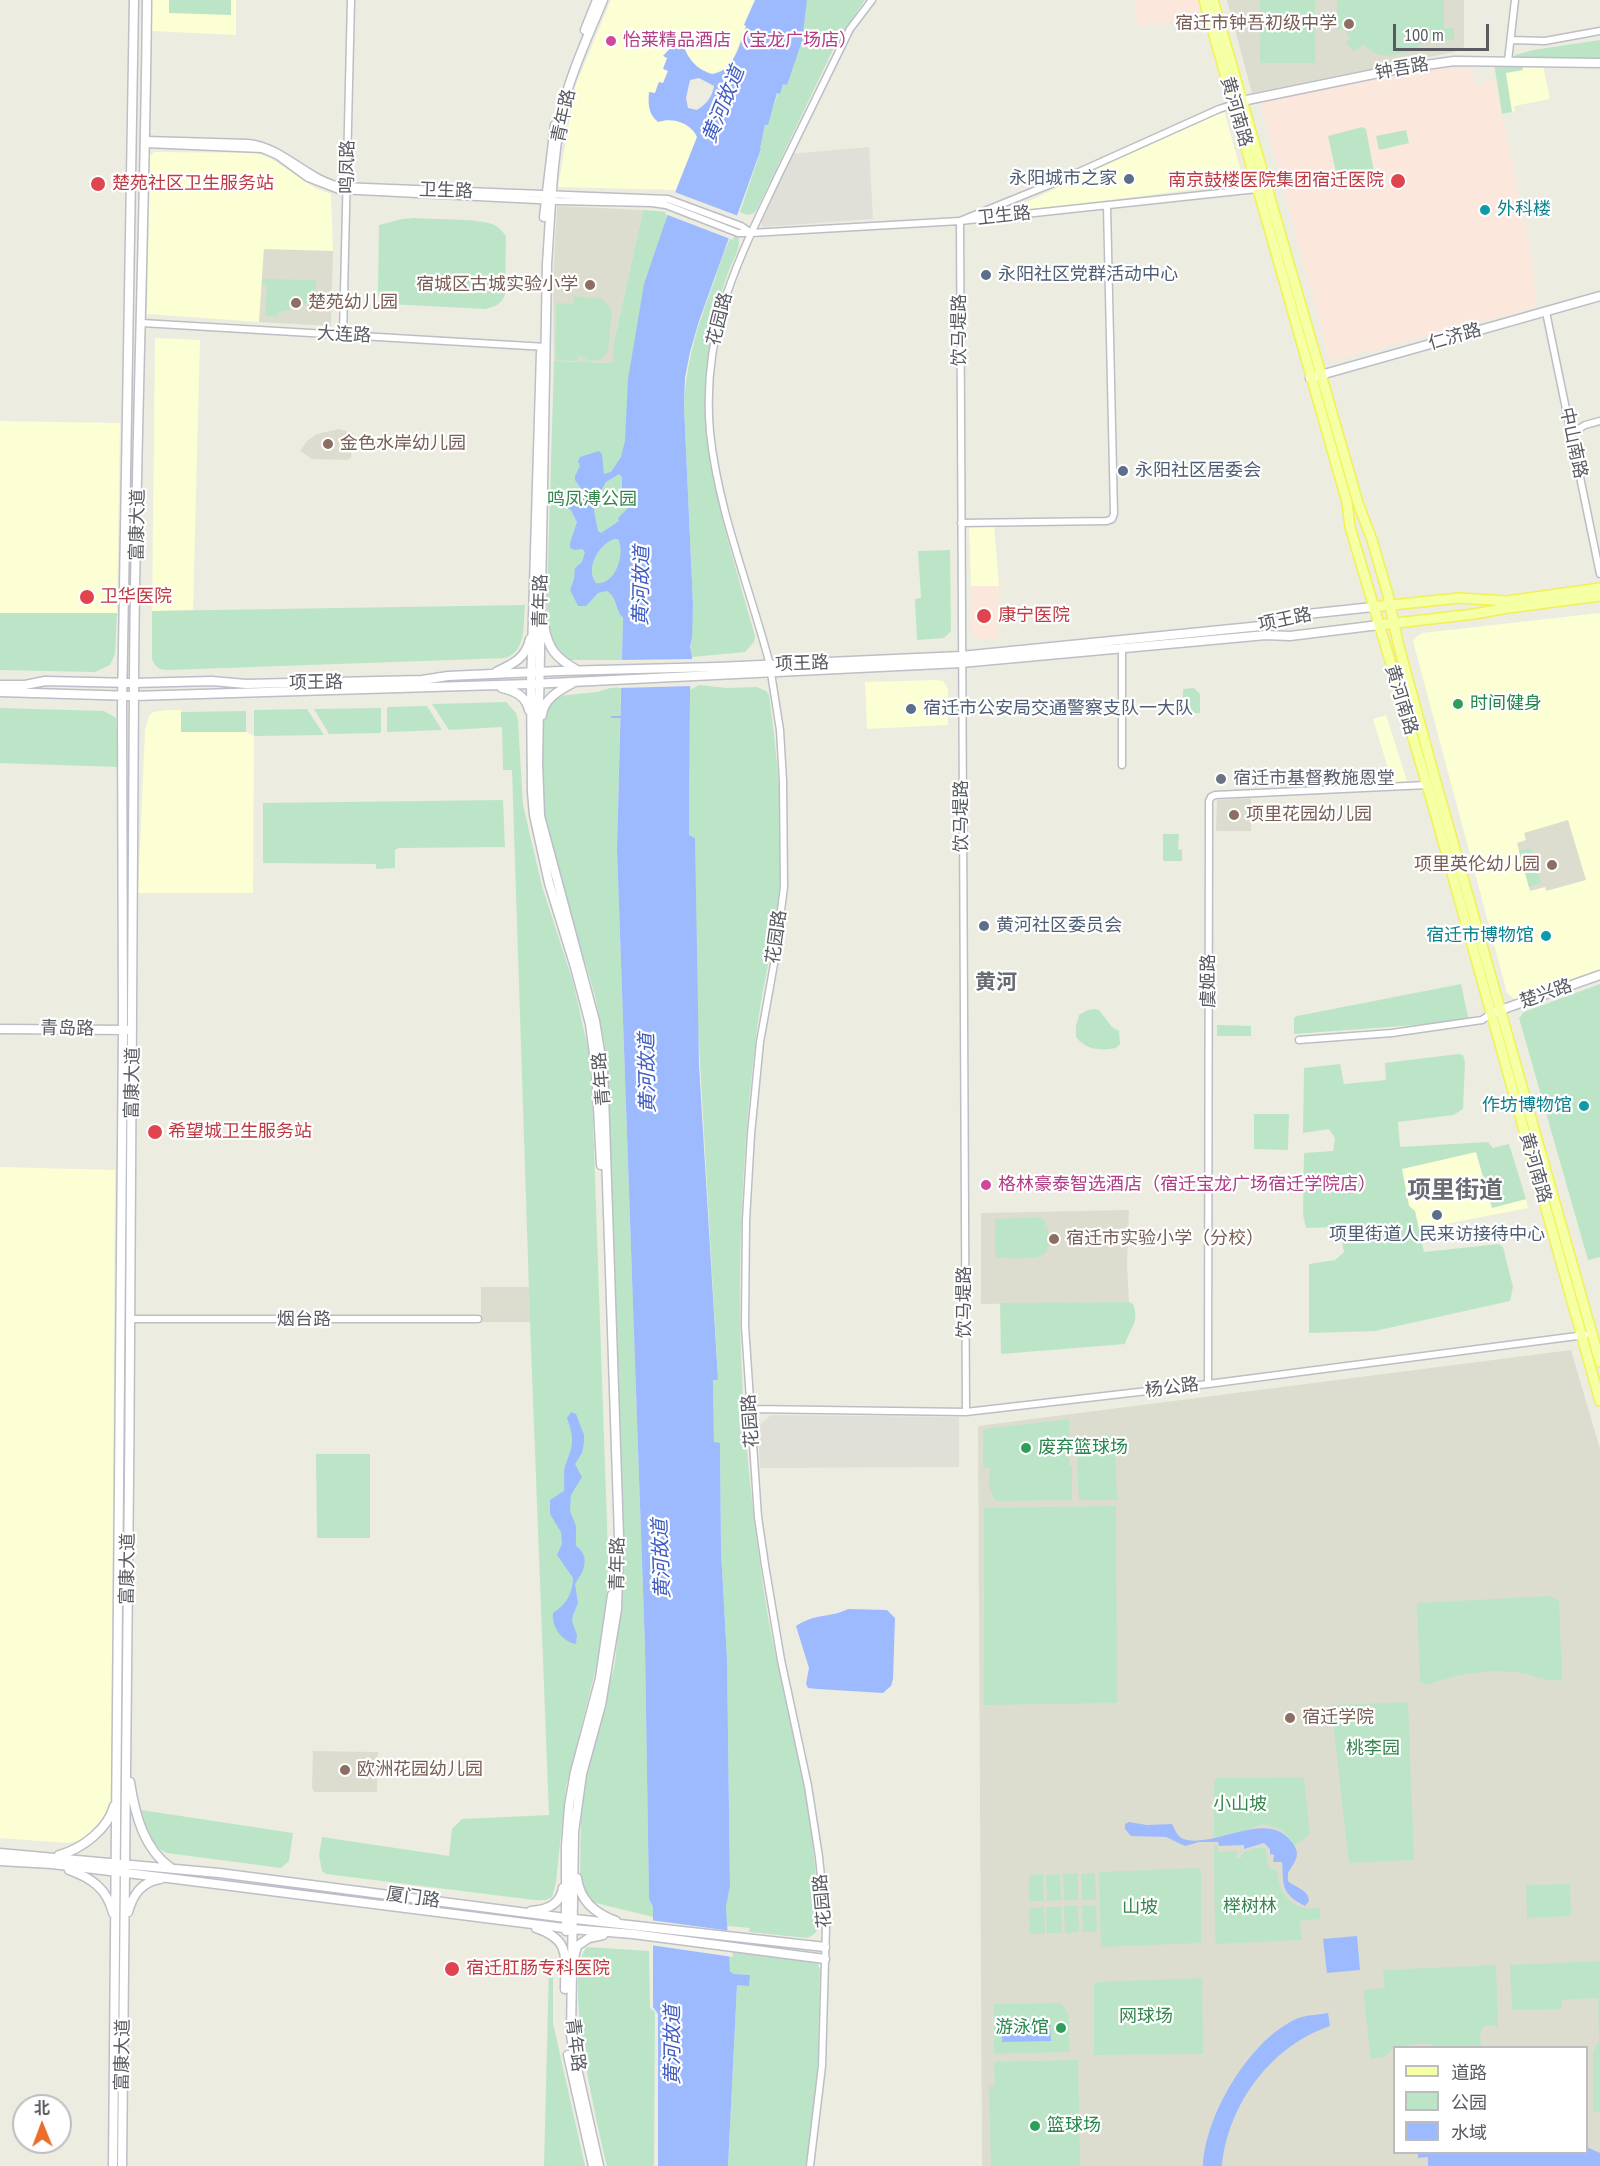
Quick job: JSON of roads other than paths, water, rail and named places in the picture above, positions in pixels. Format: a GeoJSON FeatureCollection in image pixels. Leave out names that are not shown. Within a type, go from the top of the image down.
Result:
{"type":"FeatureCollection","features":[{"type":"Feature","properties":{"kind":"main road","name":"黄河南路"},"geometry":{"type":"LineString","coordinates":[[1204,0],[1238,103],[1358,503],[1372,540],[1391,605],[1394,624],[1600,1401]]}},
{"type":"Feature","properties":{"kind":"main road","name":"黄河南路"},"geometry":{"type":"LineString","coordinates":[[1213,0],[1257,189],[1347,502],[1350,527],[1600,1362]]}},
{"type":"Feature","properties":{"kind":"main road","name":"项王路"},"geometry":{"type":"LineString","coordinates":[[1373,607],[1459,598],[1507,600],[1600,588]]}},
{"type":"Feature","properties":{"kind":"main road","name":"项王路"},"geometry":{"type":"LineString","coordinates":[[1379,625],[1600,596]]}},
{"type":"Feature","properties":{"kind":"street","name":"富康大道"},"geometry":{"type":"LineString","coordinates":[[113,2166],[122,1763],[122,682],[134,0]]}},
{"type":"Feature","properties":{"kind":"street","name":"富康大道"},"geometry":{"type":"LineString","coordinates":[[122,1763],[134,1030],[134,683],[147,0]]}},
{"type":"Feature","properties":{"kind":"street","name":"鸣凤路"},"geometry":{"type":"LineString","coordinates":[[344,335],[351,0]]}},
{"type":"Feature","properties":{"kind":"street","name":"青年路"},"geometry":{"type":"LineString","coordinates":[[593,2166],[568,2054],[568,1991],[569,1806],[575,1772],[600,1678],[611,1614],[614,1526],[596,1069],[590,1024],[582,989],[549,884],[534,815],[535,672],[548,264],[548,198],[552,141],[560,99],[597,0]]}},
{"type":"Feature","properties":{"kind":"street","name":"青年路"},"geometry":{"type":"LineString","coordinates":[[548,198],[565,99],[603,0]]}},
{"type":"Feature","properties":{"kind":"street","name":"花园路"},"geometry":{"type":"LineString","coordinates":[[810,2166],[822,2066],[826,1926],[819,1857],[808,1786],[781,1660],[758,1517],[745,1326],[748,1166],[760,1042],[781,911],[785,853],[781,749],[771,669],[724,503],[715,462],[710,432],[710,372],[715,332],[727,288],[751,233],[850,29],[872,0]]}},
{"type":"Feature","properties":{"kind":"street"},"geometry":{"type":"LineString","coordinates":[[1508,61],[1515,0]]}},
{"type":"Feature","properties":{"kind":"street"},"geometry":{"type":"LineString","coordinates":[[1511,40],[1545,41],[1600,31]]}},
{"type":"Feature","properties":{"kind":"street","name":"钟吾路"},"geometry":{"type":"LineString","coordinates":[[1238,103],[1454,61],[1600,63]]}},
{"type":"Feature","properties":{"kind":"street"},"geometry":{"type":"LineString","coordinates":[[960,221],[1238,103]]}},
{"type":"Feature","properties":{"kind":"street","name":"卫生路"},"geometry":{"type":"LineString","coordinates":[[146,142],[262,149],[278,156],[314,181],[348,189],[667,202],[751,233],[960,221],[1257,189]]}},
{"type":"Feature","properties":{"kind":"street"},"geometry":{"type":"LineString","coordinates":[[961,523],[1107,521],[1112,519],[1114,514],[1107,206]]}},
{"type":"Feature","properties":{"kind":"street","name":"饮马堤路"},"geometry":{"type":"LineString","coordinates":[[960,221],[966,1412]]}},
{"type":"Feature","properties":{"kind":"street","name":"仁济路"},"geometry":{"type":"LineString","coordinates":[[1310,378],[1600,296]]}},
{"type":"Feature","properties":{"kind":"street","name":"中山南路"},"geometry":{"type":"LineString","coordinates":[[1546,312],[1600,574]]}},
{"type":"Feature","properties":{"kind":"street","name":"大连路"},"geometry":{"type":"LineString","coordinates":[[142,323],[544,347]]}},
{"type":"Feature","properties":{"kind":"street"},"geometry":{"type":"LineString","coordinates":[[1571,434],[1585,425],[1600,421]]}},
{"type":"Feature","properties":{"kind":"street"},"geometry":{"type":"LineString","coordinates":[[537,605],[549,645],[561,661],[577,670]]}},
{"type":"Feature","properties":{"kind":"street"},"geometry":{"type":"LineString","coordinates":[[491,674],[513,664],[522,657],[529,642],[537,605]]}},
{"type":"Feature","properties":{"kind":"street","name":"项王路"},"geometry":{"type":"LineString","coordinates":[[961,659],[1261,626],[1298,615],[1373,607]]}},
{"type":"Feature","properties":{"kind":"street","name":"项王路"},"geometry":{"type":"LineString","coordinates":[[0,684],[25,685],[45,681],[134,683],[212,681],[246,684],[422,680],[448,676],[577,670],[616,674],[771,669],[1122,649],[1266,635],[1290,636],[1379,625]]}},
{"type":"Feature","properties":{"kind":"street"},"geometry":{"type":"LineString","coordinates":[[1122,649],[1122,765]]}},
{"type":"Feature","properties":{"kind":"street","name":"项王路"},"geometry":{"type":"LineString","coordinates":[[0,692],[134,696],[535,684],[576,681],[616,674]]}},
{"type":"Feature","properties":{"kind":"street"},"geometry":{"type":"LineString","coordinates":[[535,762],[542,710],[559,691],[576,681]]}},
{"type":"Feature","properties":{"kind":"street"},"geometry":{"type":"LineString","coordinates":[[493,685],[520,694],[528,706],[535,762]]}},
{"type":"Feature","properties":{"kind":"street","name":"虞姬路"},"geometry":{"type":"LineString","coordinates":[[1208,1384],[1210,797],[1427,784]]}},
{"type":"Feature","properties":{"kind":"street","name":"楚兴路"},"geometry":{"type":"LineString","coordinates":[[1496,1012],[1600,975]]}},
{"type":"Feature","properties":{"kind":"street"},"geometry":{"type":"LineString","coordinates":[[1299,1040],[1392,1033],[1482,1020],[1496,1012]]}},
{"type":"Feature","properties":{"kind":"street","name":"青岛路"},"geometry":{"type":"LineString","coordinates":[[0,1029],[134,1030]]}},
{"type":"Feature","properties":{"kind":"street","name":"烟台路"},"geometry":{"type":"LineString","coordinates":[[130,1319],[478,1319]]}},
{"type":"Feature","properties":{"kind":"street","name":"杨公路"},"geometry":{"type":"LineString","coordinates":[[750,1409],[966,1412],[1208,1384],[1592,1334]]}},
{"type":"Feature","properties":{"kind":"street"},"geometry":{"type":"LineString","coordinates":[[51,1861],[87,1841],[111,1817],[122,1763]]}},
{"type":"Feature","properties":{"kind":"street"},"geometry":{"type":"LineString","coordinates":[[122,1763],[144,1834],[154,1853],[172,1868]]}},
{"type":"Feature","properties":{"kind":"street"},"geometry":{"type":"LineString","coordinates":[[519,1917],[552,1906],[560,1899],[570,1847]]}},
{"type":"Feature","properties":{"kind":"street"},"geometry":{"type":"LineString","coordinates":[[570,1847],[578,1885],[584,1899],[600,1914],[634,1925]]}},
{"type":"Feature","properties":{"kind":"street","name":"厦门路"},"geometry":{"type":"LineString","coordinates":[[0,1853],[121,1868],[172,1868],[297,1882],[519,1917],[569,1929],[747,1944],[825,1947]]}},
{"type":"Feature","properties":{"kind":"street","name":"厦门路"},"geometry":{"type":"LineString","coordinates":[[0,1861],[51,1861]]}},
{"type":"Feature","properties":{"kind":"street"},"geometry":{"type":"LineString","coordinates":[[51,1861],[84,1875],[100,1886],[109,1899],[120,1927]]}},
{"type":"Feature","properties":{"kind":"street","name":"厦门路"},"geometry":{"type":"LineString","coordinates":[[121,1868],[168,1878],[519,1917],[634,1925],[825,1959]]}},
{"type":"Feature","properties":{"kind":"street"},"geometry":{"type":"LineString","coordinates":[[120,1927],[136,1892],[151,1881],[168,1878]]}},
{"type":"Feature","properties":{"kind":"street"},"geometry":{"type":"LineString","coordinates":[[519,1917],[549,1932],[561,1942],[568,1991]]}},
{"type":"Feature","properties":{"kind":"street","name":"富康大道"},"geometry":{"type":"LineString","coordinates":[[120,1927],[122,2166]]}},
{"type":"Feature","properties":{"kind":"street"},"geometry":{"type":"LineString","coordinates":[[568,1991],[577,1946],[589,1938],[614,1933]]}},
{"type":"Feature","properties":{"kind":"street","name":"青年路"},"geometry":{"type":"LineString","coordinates":[[568,1991],[572,2045],[599,2166]]}},
{"type":"Feature","properties":{"kind":"water","name":"黄河故道"},"geometry":{"type":"Polygon","coordinates":[[[755,0],[807,0],[802,41],[787,85],[783,84],[780,94],[777,93],[768,125],[765,125],[761,149],[699,321],[685,378],[684,406],[693,605],[690,646],[692,657],[689,835],[695,838],[699,1065],[718,1380],[713,1380],[714,1442],[720,1443],[721,1550],[727,1659],[730,1886],[726,1907],[730,1971],[733,1974],[750,1975],[749,1986],[737,1985],[728,2166],[658,2166],[658,2014],[653,2007],[653,1907],[649,1899],[645,1648],[617,849],[623,618],[613,596],[607,591],[598,593],[586,606],[578,606],[570,590],[575,568],[582,562],[585,552],[582,549],[570,548],[577,522],[571,510],[563,506],[568,499],[576,504],[581,501],[580,487],[575,480],[580,466],[578,461],[580,457],[599,451],[602,454],[604,474],[611,472],[621,457],[625,441],[628,379],[644,284],[697,137],[681,122],[670,120],[658,122],[650,112],[649,92],[655,93],[659,82],[663,83],[668,71],[663,69],[667,58],[663,56],[679,39],[683,41],[686,52],[693,62],[712,74],[726,68],[735,56],[746,26],[744,25],[755,0]],[[699,78],[690,80],[686,98],[688,108],[697,110],[708,100],[714,86],[699,78]],[[619,474],[606,482],[594,511],[598,531],[601,533],[619,521],[618,518],[631,505],[630,499],[622,490],[622,477],[619,474]],[[618,539],[608,542],[595,558],[592,571],[596,583],[609,580],[620,560],[618,539]]]}},
{"type":"Feature","properties":{"kind":"water"},"geometry":{"type":"Polygon","coordinates":[[[571,1412],[576,1414],[584,1435],[582,1453],[575,1464],[582,1477],[571,1495],[570,1511],[576,1526],[576,1546],[581,1550],[585,1559],[581,1574],[575,1584],[578,1603],[572,1621],[577,1635],[576,1644],[562,1637],[553,1618],[553,1613],[568,1598],[573,1578],[557,1555],[562,1544],[561,1532],[550,1514],[550,1500],[564,1491],[564,1468],[572,1443],[567,1418],[571,1412]]]}},
{"type":"Feature","properties":{"kind":"water"},"geometry":{"type":"Polygon","coordinates":[[[848,1609],[887,1610],[895,1618],[893,1679],[891,1686],[883,1693],[808,1688],[806,1684],[809,1668],[796,1626],[810,1619],[848,1609]]]}},
{"type":"Feature","properties":{"kind":"water"},"geometry":{"type":"Polygon","coordinates":[[[1129,1822],[1147,1825],[1172,1824],[1179,1836],[1187,1840],[1199,1841],[1255,1829],[1280,1832],[1290,1840],[1297,1853],[1288,1873],[1288,1881],[1304,1891],[1309,1901],[1305,1906],[1287,1892],[1283,1882],[1282,1862],[1273,1862],[1274,1855],[1270,1854],[1270,1849],[1264,1843],[1244,1849],[1244,1845],[1219,1846],[1218,1842],[1199,1842],[1185,1846],[1166,1837],[1131,1836],[1125,1829],[1125,1824],[1129,1822]]]}},
{"type":"Feature","properties":{"kind":"water"},"geometry":{"type":"Polygon","coordinates":[[[1357,1936],[1360,1970],[1327,1973],[1323,1939],[1357,1936]]]}},
{"type":"Feature","properties":{"kind":"water"},"geometry":{"type":"Polygon","coordinates":[[[1328,2013],[1330,2026],[1309,2035],[1289,2048],[1256,2080],[1233,2121],[1222,2166],[1203,2166],[1212,2125],[1221,2103],[1246,2062],[1262,2044],[1296,2019],[1328,2013]]]}},
{"type":"Feature","properties":{"kind":"water"},"geometry":{"type":"Polygon","coordinates":[[[1002,2021],[1050,2021],[1051,2041],[1002,2042],[1002,2021]]]}},
{"type":"Feature","properties":{"kind":"water"},"geometry":{"type":"Polygon","coordinates":[[[1588,2147],[1600,2153],[1600,2166],[1428,2166],[1428,2157],[1418,2158],[1418,2154],[1588,2154],[1588,2147]]]}},
{"type":"Feature","properties":{"kind":"waterway"},"geometry":{"type":"LineString","coordinates":[[612,717],[624,717]]}},
{"type":"Feature","properties":{"kind":"place","name":"宿迁市钟吾初级中学"},"geometry":{"type":"Point","coordinates":[1349,24]}},
{"type":"Feature","properties":{"kind":"place","name":"怡莱精品酒店（宝龙广场店）"},"geometry":{"type":"Point","coordinates":[611,41]}},
{"type":"Feature","properties":{"kind":"place","name":"永阳城市之家"},"geometry":{"type":"Point","coordinates":[1129,179]}},
{"type":"Feature","properties":{"kind":"place","name":"南京鼓楼医院集团宿迁医院"},"geometry":{"type":"Point","coordinates":[1398,181]}},
{"type":"Feature","properties":{"kind":"place","name":"楚苑社区卫生服务站"},"geometry":{"type":"Point","coordinates":[98,184]}},
{"type":"Feature","properties":{"kind":"place","name":"外科楼"},"geometry":{"type":"Point","coordinates":[1485,210]}},
{"type":"Feature","properties":{"kind":"place","name":"永阳社区党群活动中心"},"geometry":{"type":"Point","coordinates":[986,275]}},
{"type":"Feature","properties":{"kind":"place","name":"宿城区古城实验小学"},"geometry":{"type":"Point","coordinates":[590,285]}},
{"type":"Feature","properties":{"kind":"place","name":"楚苑幼儿园"},"geometry":{"type":"Point","coordinates":[296,303]}},
{"type":"Feature","properties":{"kind":"place","name":"金色水岸幼儿园"},"geometry":{"type":"Point","coordinates":[328,444]}},
{"type":"Feature","properties":{"kind":"place","name":"永阳社区居委会"},"geometry":{"type":"Point","coordinates":[1123,471]}},
{"type":"Feature","properties":{"kind":"place","name":"卫华医院"},"geometry":{"type":"Point","coordinates":[87,597]}},
{"type":"Feature","properties":{"kind":"place","name":"康宁医院"},"geometry":{"type":"Point","coordinates":[984,616]}},
{"type":"Feature","properties":{"kind":"place","name":"时间健身"},"geometry":{"type":"Point","coordinates":[1458,704]}},
{"type":"Feature","properties":{"kind":"place","name":"宿迁市公安局交通警察支队一大队"},"geometry":{"type":"Point","coordinates":[911,709]}},
{"type":"Feature","properties":{"kind":"place","name":"宿迁市基督教施恩堂"},"geometry":{"type":"Point","coordinates":[1221,779]}},
{"type":"Feature","properties":{"kind":"place","name":"项里花园幼儿园"},"geometry":{"type":"Point","coordinates":[1234,815]}},
{"type":"Feature","properties":{"kind":"place","name":"项里英伦幼儿园"},"geometry":{"type":"Point","coordinates":[1552,865]}},
{"type":"Feature","properties":{"kind":"place","name":"黄河社区委员会"},"geometry":{"type":"Point","coordinates":[984,926]}},
{"type":"Feature","properties":{"kind":"place","name":"宿迁市博物馆"},"geometry":{"type":"Point","coordinates":[1546,936]}},
{"type":"Feature","properties":{"kind":"place","name":"作坊博物馆"},"geometry":{"type":"Point","coordinates":[1584,1106]}},
{"type":"Feature","properties":{"kind":"place","name":"希望城卫生服务站"},"geometry":{"type":"Point","coordinates":[155,1132]}},
{"type":"Feature","properties":{"kind":"place","name":"格林豪泰智选酒店（宿迁宝龙广场宿迁学院店）"},"geometry":{"type":"Point","coordinates":[986,1185]}},
{"type":"Feature","properties":{"kind":"place","name":"项里街道人民来访接待中心"},"geometry":{"type":"Point","coordinates":[1437,1215]}},
{"type":"Feature","properties":{"kind":"place","name":"宿迁市实验小学（分校）"},"geometry":{"type":"Point","coordinates":[1054,1239]}},
{"type":"Feature","properties":{"kind":"place","name":"废弃篮球场"},"geometry":{"type":"Point","coordinates":[1026,1448]}},
{"type":"Feature","properties":{"kind":"place","name":"宿迁学院"},"geometry":{"type":"Point","coordinates":[1290,1718]}},
{"type":"Feature","properties":{"kind":"place","name":"欧洲花园幼儿园"},"geometry":{"type":"Point","coordinates":[345,1770]}},
{"type":"Feature","properties":{"kind":"place","name":"宿迁肛肠专科医院"},"geometry":{"type":"Point","coordinates":[452,1969]}},
{"type":"Feature","properties":{"kind":"place","name":"游泳馆"},"geometry":{"type":"Point","coordinates":[1061,2028]}},
{"type":"Feature","properties":{"kind":"place","name":"篮球场"},"geometry":{"type":"Point","coordinates":[1035,2126]}},
{"type":"Feature","properties":{"kind":"district","name":"黄河"},"geometry":{"type":"Point","coordinates":[996,983]}},
{"type":"Feature","properties":{"kind":"district","name":"项里街道"},"geometry":{"type":"Point","coordinates":[1455,1191]}},
{"type":"Feature","properties":{"kind":"park label","name":"鸣凤溥公园"},"geometry":{"type":"Point","coordinates":[592,500]}},
{"type":"Feature","properties":{"kind":"park label","name":"桃李园"},"geometry":{"type":"Point","coordinates":[1373,1749]}},
{"type":"Feature","properties":{"kind":"park label","name":"小山坡"},"geometry":{"type":"Point","coordinates":[1240,1805]}},
{"type":"Feature","properties":{"kind":"park label","name":"榉树林"},"geometry":{"type":"Point","coordinates":[1250,1907]}},
{"type":"Feature","properties":{"kind":"park label","name":"山坡"},"geometry":{"type":"Point","coordinates":[1140,1908]}},
{"type":"Feature","properties":{"kind":"park label","name":"网球场"},"geometry":{"type":"Point","coordinates":[1146,2017]}}]}
